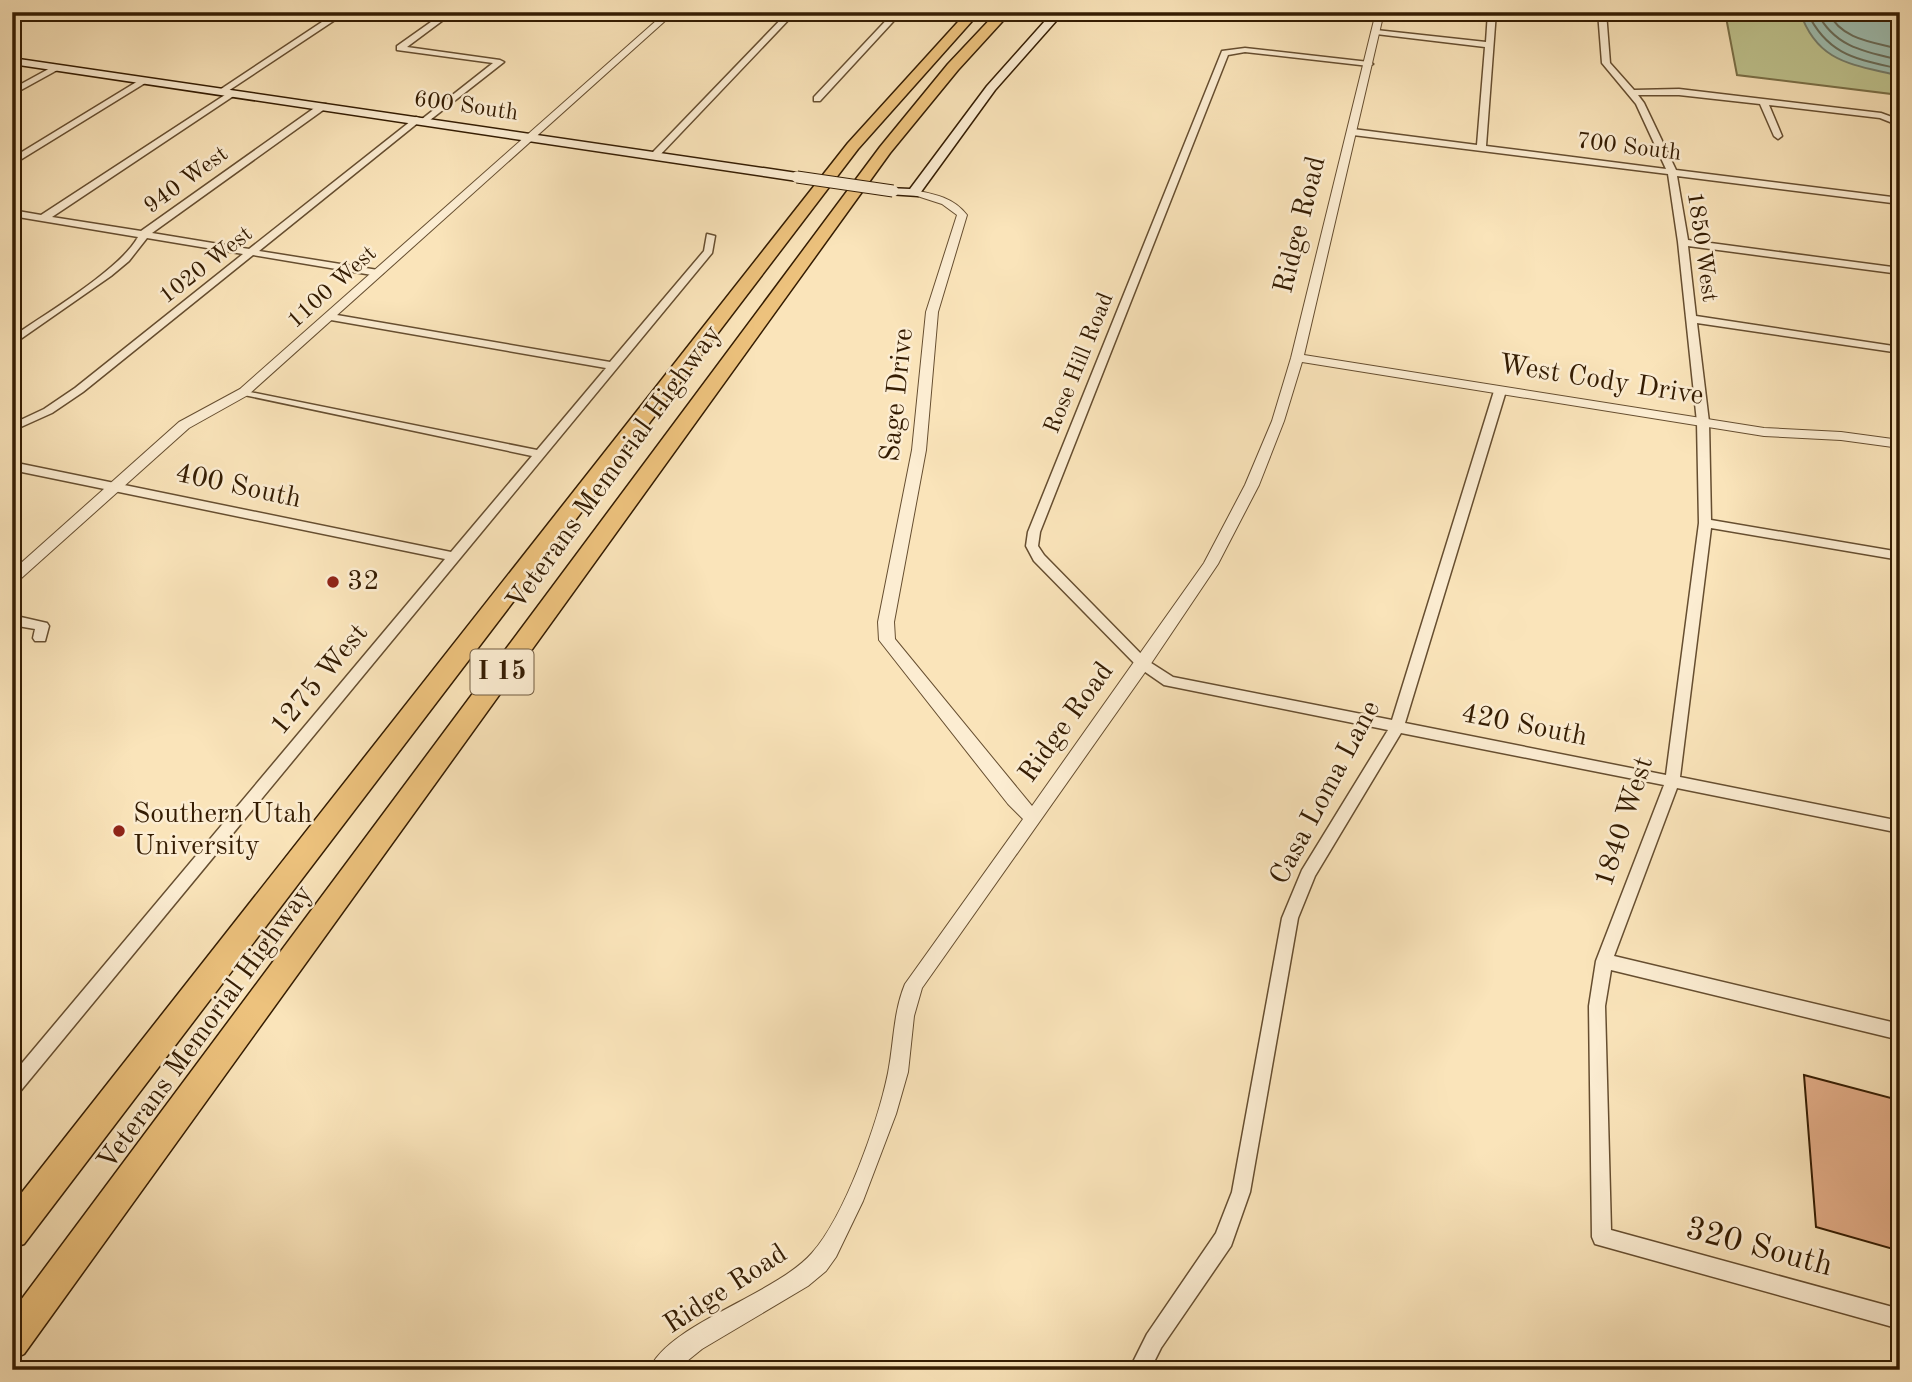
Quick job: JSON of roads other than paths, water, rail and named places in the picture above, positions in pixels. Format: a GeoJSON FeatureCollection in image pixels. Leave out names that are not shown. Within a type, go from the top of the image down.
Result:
{"type":"FeatureCollection","features":[{"type":"Feature","properties":{"kind":"highway","name":"Veterans Memorial Highway"},"geometry":{"type":"LineString","coordinates":[[12,1232],[853,146],[974,12]]}},
{"type":"Feature","properties":{"kind":"highway","name":"Veterans Memorial Highway"},"geometry":{"type":"LineString","coordinates":[[12,1342],[884,150],[953,67],[1004,12]]}},
{"type":"Feature","properties":{"kind":"main road"},"geometry":{"type":"LineString","coordinates":[[913,193],[991,88],[1059,12]]}},
{"type":"Feature","properties":{"kind":"main road","name":"600 South"},"geometry":{"type":"LineString","coordinates":[[12,61],[913,193]]}},
{"type":"Feature","properties":{"kind":"street"},"geometry":{"type":"LineString","coordinates":[[43,218],[343,12]]}},
{"type":"Feature","properties":{"kind":"street","name":"1020 West"},"geometry":{"type":"LineString","coordinates":[[12,428],[48,411],[79,390],[500,62],[400,48],[450,12]]}},
{"type":"Feature","properties":{"kind":"street","name":"1100 West"},"geometry":{"type":"LineString","coordinates":[[12,579],[184,425],[244,392],[671,12]]}},
{"type":"Feature","properties":{"kind":"street"},"geometry":{"type":"LineString","coordinates":[[656,155],[792,12]]}},
{"type":"Feature","properties":{"kind":"street"},"geometry":{"type":"LineString","coordinates":[[817,99],[898,12]]}},
{"type":"Feature","properties":{"kind":"street","name":"Ridge Road"},"geometry":{"type":"LineString","coordinates":[[660,1370],[699,1339],[788,1289],[821,1261],[845,1223],[893,1092],[905,1005],[914,984],[1143,664],[1211,564],[1252,485],[1278,421],[1297,358],[1380,12]]}},
{"type":"Feature","properties":{"kind":"street"},"geometry":{"type":"LineString","coordinates":[[1482,148],[1492,12]]}},
{"type":"Feature","properties":{"kind":"street","name":"1850 West"},"geometry":{"type":"LineString","coordinates":[[1602,12],[1606,64],[1640,103],[1672,172],[1693,319],[1703,422]]}},
{"type":"Feature","properties":{"kind":"street"},"geometry":{"type":"LineString","coordinates":[[1376,32],[1491,45]]}},
{"type":"Feature","properties":{"kind":"street","name":"Rose Hill Road"},"geometry":{"type":"LineString","coordinates":[[1143,664],[1039,558],[1032,546],[1034,532],[1225,53],[1232,50],[1368,64]]}},
{"type":"Feature","properties":{"kind":"street"},"geometry":{"type":"LineString","coordinates":[[12,93],[57,68]]}},
{"type":"Feature","properties":{"kind":"street"},"geometry":{"type":"LineString","coordinates":[[12,162],[146,80]]}},
{"type":"Feature","properties":{"kind":"street"},"geometry":{"type":"LineString","coordinates":[[1633,93],[1679,92],[1898,122]]}},
{"type":"Feature","properties":{"kind":"street"},"geometry":{"type":"LineString","coordinates":[[1763,102],[1778,136]]}},
{"type":"Feature","properties":{"kind":"street","name":"940 West"},"geometry":{"type":"LineString","coordinates":[[12,342],[126,259],[143,242],[144,234],[323,106]]}},
{"type":"Feature","properties":{"kind":"street","name":"700 South"},"geometry":{"type":"LineString","coordinates":[[1353,132],[1900,201]]}},
{"type":"Feature","properties":{"kind":"street","name":"Sage Drive"},"geometry":{"type":"LineString","coordinates":[[913,193],[941,198],[954,205],[962,215],[932,312],[919,450],[886,622],[887,640],[1014,799],[1033,818]]}},
{"type":"Feature","properties":{"kind":"street"},"geometry":{"type":"LineString","coordinates":[[12,213],[378,273]]}},
{"type":"Feature","properties":{"kind":"street","name":"1275 West"},"geometry":{"type":"LineString","coordinates":[[12,1088],[709,251],[710,236]]}},
{"type":"Feature","properties":{"kind":"street"},"geometry":{"type":"LineString","coordinates":[[1683,242],[1900,271]]}},
{"type":"Feature","properties":{"kind":"street"},"geometry":{"type":"LineString","coordinates":[[331,317],[613,366]]}},
{"type":"Feature","properties":{"kind":"street"},"geometry":{"type":"LineString","coordinates":[[1693,319],[1900,350]]}},
{"type":"Feature","properties":{"kind":"street","name":"West Cody Drive"},"geometry":{"type":"LineString","coordinates":[[1297,358],[1764,432],[1841,436],[1900,444]]}},
{"type":"Feature","properties":{"kind":"street","name":"Casa Loma Lane"},"geometry":{"type":"LineString","coordinates":[[1139,1370],[1154,1341],[1224,1239],[1241,1192],[1290,918],[1308,874],[1397,727],[1500,391]]}},
{"type":"Feature","properties":{"kind":"street"},"geometry":{"type":"LineString","coordinates":[[244,392],[541,454]]}},
{"type":"Feature","properties":{"kind":"street","name":"1840 West"},"geometry":{"type":"LineString","coordinates":[[1602,1237],[1597,1006],[1604,961],[1672,783],[1705,523],[1703,422]]}},
{"type":"Feature","properties":{"kind":"street","name":"400 South"},"geometry":{"type":"LineString","coordinates":[[12,466],[454,556]]}},
{"type":"Feature","properties":{"kind":"street"},"geometry":{"type":"LineString","coordinates":[[1705,523],[1900,556]]}},
{"type":"Feature","properties":{"kind":"street"},"geometry":{"type":"LineString","coordinates":[[12,620],[42,626],[40,638]]}},
{"type":"Feature","properties":{"kind":"street","name":"420 South"},"geometry":{"type":"LineString","coordinates":[[1143,664],[1169,681],[1900,827]]}},
{"type":"Feature","properties":{"kind":"street"},"geometry":{"type":"LineString","coordinates":[[1604,961],[1900,1031]]}},
{"type":"Feature","properties":{"kind":"street","name":"320 South"},"geometry":{"type":"LineString","coordinates":[[1602,1237],[1900,1319]]}},
{"type":"Feature","properties":{"kind":"water"},"geometry":{"type":"Polygon","coordinates":[[[1800,12],[1900,12],[1900,76],[1852,64],[1827,52],[1808,29],[1800,12]]]}},
{"type":"Feature","properties":{"kind":"place","name":"32"},"geometry":{"type":"Point","coordinates":[333,582]}},
{"type":"Feature","properties":{"kind":"place","name":"Southern Utah University"},"geometry":{"type":"Point","coordinates":[119,831]}}]}
